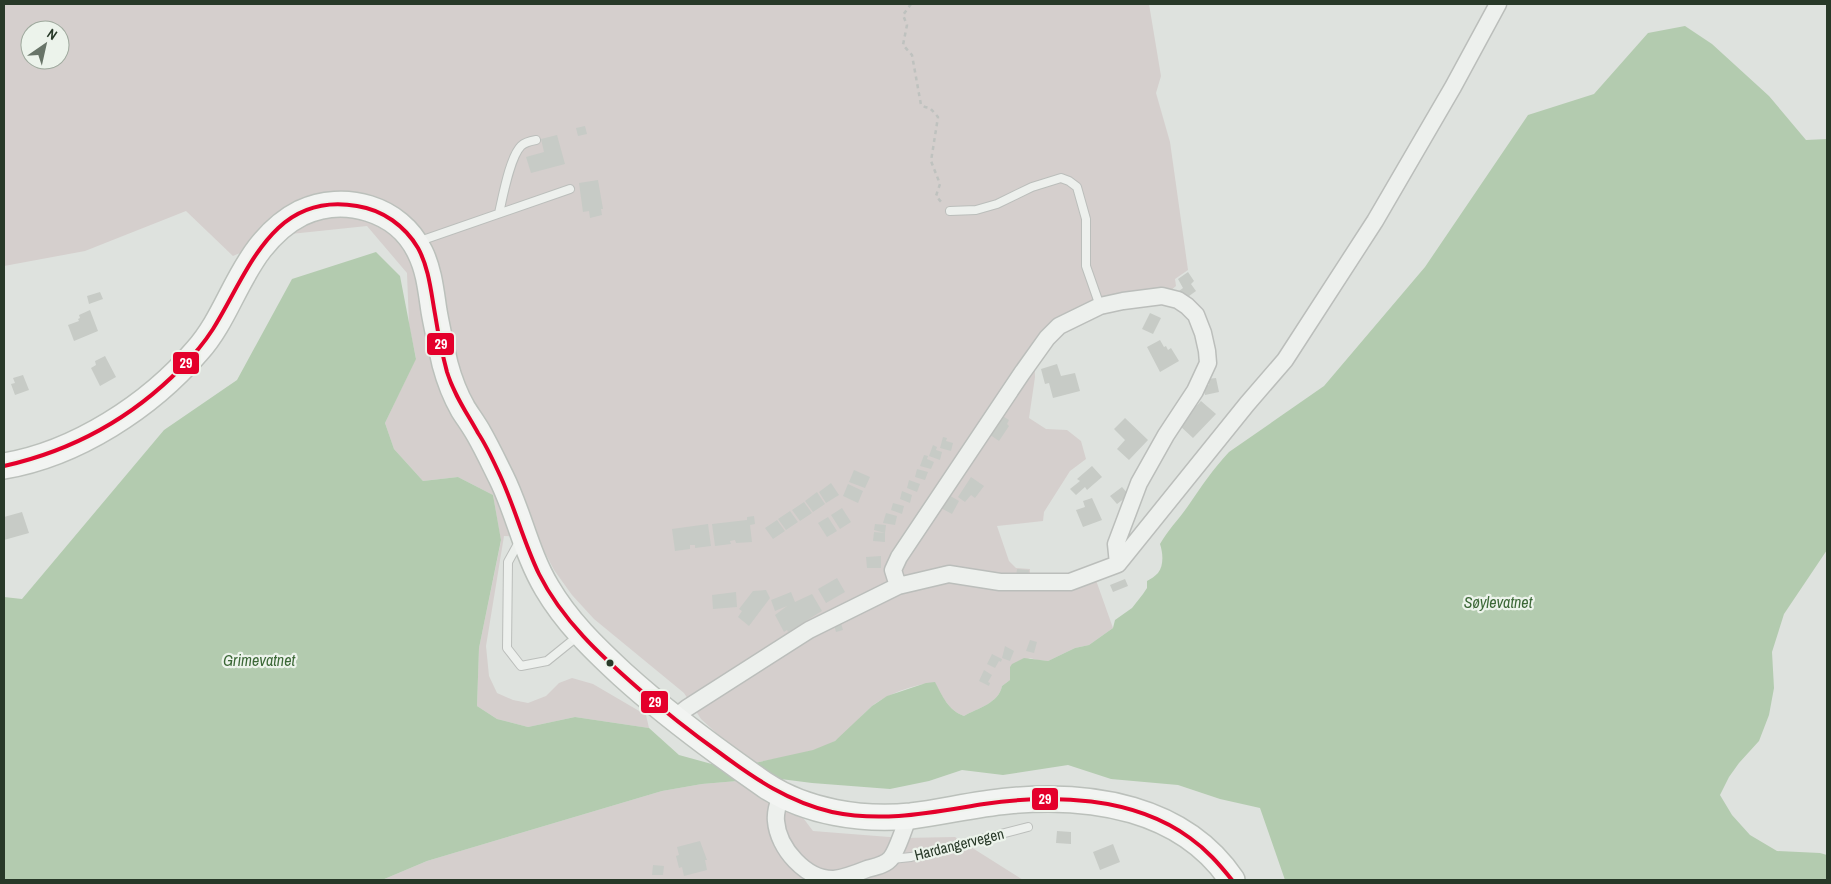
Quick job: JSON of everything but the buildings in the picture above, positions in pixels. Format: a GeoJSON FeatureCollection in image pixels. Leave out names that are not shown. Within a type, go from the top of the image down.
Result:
{"type":"FeatureCollection","features":[{"type":"Feature","properties":{"kind":"main road"},"geometry":{"type":"LineString","coordinates":[[4,466],[45,457],[67,448],[153,395],[199,349],[217,323],[243,273],[259,249],[272,234],[301,213],[335,205],[366,207],[381,212],[406,231],[415,242],[421,254],[450,379],[462,408],[478,432],[502,480],[529,554],[547,588],[568,620],[595,649],[651,700],[674,718]]}},
{"type":"Feature","properties":{"kind":"main road","name":"Hardangervegen"},"geometry":{"type":"LineString","coordinates":[[674,718],[731,762],[773,790],[824,810],[849,814],[910,816],[974,805],[1038,798],[1074,800],[1118,806],[1141,812],[1172,826],[1198,843],[1223,866],[1232,880]]}},
{"type":"Feature","properties":{"kind":"street"},"geometry":{"type":"LineString","coordinates":[[674,718],[809,630],[898,586],[949,574],[1000,582],[1070,582],[1118,564],[1247,404],[1285,360],[1380,212],[1498,4]]}},
{"type":"Feature","properties":{"kind":"street"},"geometry":{"type":"LineString","coordinates":[[898,586],[893,570],[899,557],[1047,338],[1059,326],[1100,306],[1162,296],[1178,300],[1196,315],[1203,333],[1208,364],[1196,391],[1166,435],[1139,483],[1116,544],[1118,564]]}},
{"type":"Feature","properties":{"kind":"street"},"geometry":{"type":"LineString","coordinates":[[773,790],[776,823],[788,853],[798,864],[811,873],[834,880],[857,873],[890,859],[910,816]]}},
{"type":"Feature","properties":{"kind":"lane"},"geometry":{"type":"LineString","coordinates":[[499,213],[517,151],[525,143],[536,140]]}},
{"type":"Feature","properties":{"kind":"lane"},"geometry":{"type":"LineString","coordinates":[[950,211],[976,210],[996,204],[1032,187],[1061,178],[1070,181],[1077,187],[1086,218],[1086,266],[1100,306]]}},
{"type":"Feature","properties":{"kind":"lane"},"geometry":{"type":"LineString","coordinates":[[415,242],[570,190]]}},
{"type":"Feature","properties":{"kind":"lane"},"geometry":{"type":"LineString","coordinates":[[522,536],[508,562],[507,648],[521,666],[547,661],[581,634]]}},
{"type":"Feature","properties":{"kind":"lane","name":"Hardangervegen"},"geometry":{"type":"LineString","coordinates":[[890,859],[911,857],[1028,827]]}},
{"type":"Feature","properties":{"kind":"path"},"geometry":{"type":"LineString","coordinates":[[911,4],[903,15],[907,25],[903,45],[912,55],[921,105],[925,108],[930,108],[938,117],[931,161],[940,184],[936,196],[950,211]]}},
{"type":"Feature","properties":{"kind":"shaded area"},"geometry":{"type":"Polygon","coordinates":[[[4,4],[1149,4],[1161,76],[1156,93],[1170,142],[1188,270],[1175,279],[1176,286],[1169,292],[1116,295],[1034,348],[1035,377],[1029,418],[1046,429],[1067,430],[1081,441],[1086,459],[1070,471],[1044,512],[1043,521],[997,526],[1009,561],[1016,568],[1030,569],[1030,579],[1046,580],[1092,569],[1113,628],[1089,645],[1075,648],[1048,661],[1030,658],[1010,667],[1010,680],[1002,686],[997,697],[964,716],[950,707],[935,683],[910,687],[892,694],[877,703],[835,741],[805,752],[750,764],[701,719],[684,693],[594,619],[572,595],[554,570],[537,537],[504,536],[486,646],[489,676],[497,693],[513,700],[528,703],[546,696],[559,683],[572,678],[593,684],[646,715],[649,728],[575,717],[528,727],[497,719],[477,706],[479,648],[501,541],[493,495],[458,477],[423,481],[394,449],[385,423],[416,358],[409,325],[407,273],[367,226],[281,235],[233,256],[186,211],[85,251],[4,266],[4,4]]]}},
{"type":"Feature","properties":{"kind":"shaded area"},"geometry":{"type":"Polygon","coordinates":[[[773,778],[813,831],[902,838],[955,837],[1023,880],[382,880],[427,861],[662,791],[702,784],[773,778]]]}},
{"type":"Feature","properties":{"kind":"water","name":"Søylevatnet"},"geometry":{"type":"Polygon","coordinates":[[[1685,26],[1712,44],[1769,96],[1806,140],[1827,139],[1827,550],[1784,614],[1772,652],[1774,688],[1769,715],[1759,741],[1739,763],[1720,795],[1732,815],[1750,835],[1777,851],[1827,855],[1827,880],[1285,880],[1260,808],[1220,799],[1178,785],[1111,779],[1068,765],[1003,775],[962,770],[929,781],[890,789],[773,778],[702,784],[662,791],[427,861],[382,880],[4,880],[4,597],[22,599],[164,430],[237,380],[292,279],[376,252],[400,276],[416,359],[385,423],[394,449],[423,481],[458,477],[493,495],[501,540],[479,648],[477,706],[497,719],[528,727],[575,717],[649,728],[679,755],[719,766],[750,764],[813,750],[835,741],[872,706],[887,696],[926,683],[935,682],[950,707],[964,716],[997,697],[1002,686],[1010,680],[1010,667],[1012,664],[1024,658],[1048,661],[1075,648],[1089,645],[1113,628],[1115,620],[1132,608],[1147,588],[1147,581],[1160,570],[1162,551],[1160,544],[1207,478],[1229,452],[1324,386],[1425,267],[1528,115],[1594,94],[1648,33],[1685,26]]]}},
{"type":"Feature","properties":{"kind":"transit line","name":"29"},"geometry":{"type":"LineString","coordinates":[[4,466],[29,460],[77,442],[121,417],[162,386],[206,339],[266,241],[283,224],[304,211],[328,205],[357,206],[376,211],[400,226],[413,240],[422,256],[429,280],[440,343],[450,380],[496,466],[533,561],[548,591],[571,622],[597,650],[649,698],[689,730],[733,763],[773,789],[816,808],[871,817],[927,813],[984,804],[1037,799],[1091,801],[1118,806],[1168,824],[1202,847],[1232,880]]}},
{"type":"Feature","properties":{"kind":"water label","name":"Grimevatnet"},"geometry":{"type":"Point","coordinates":[259,660]}}]}
